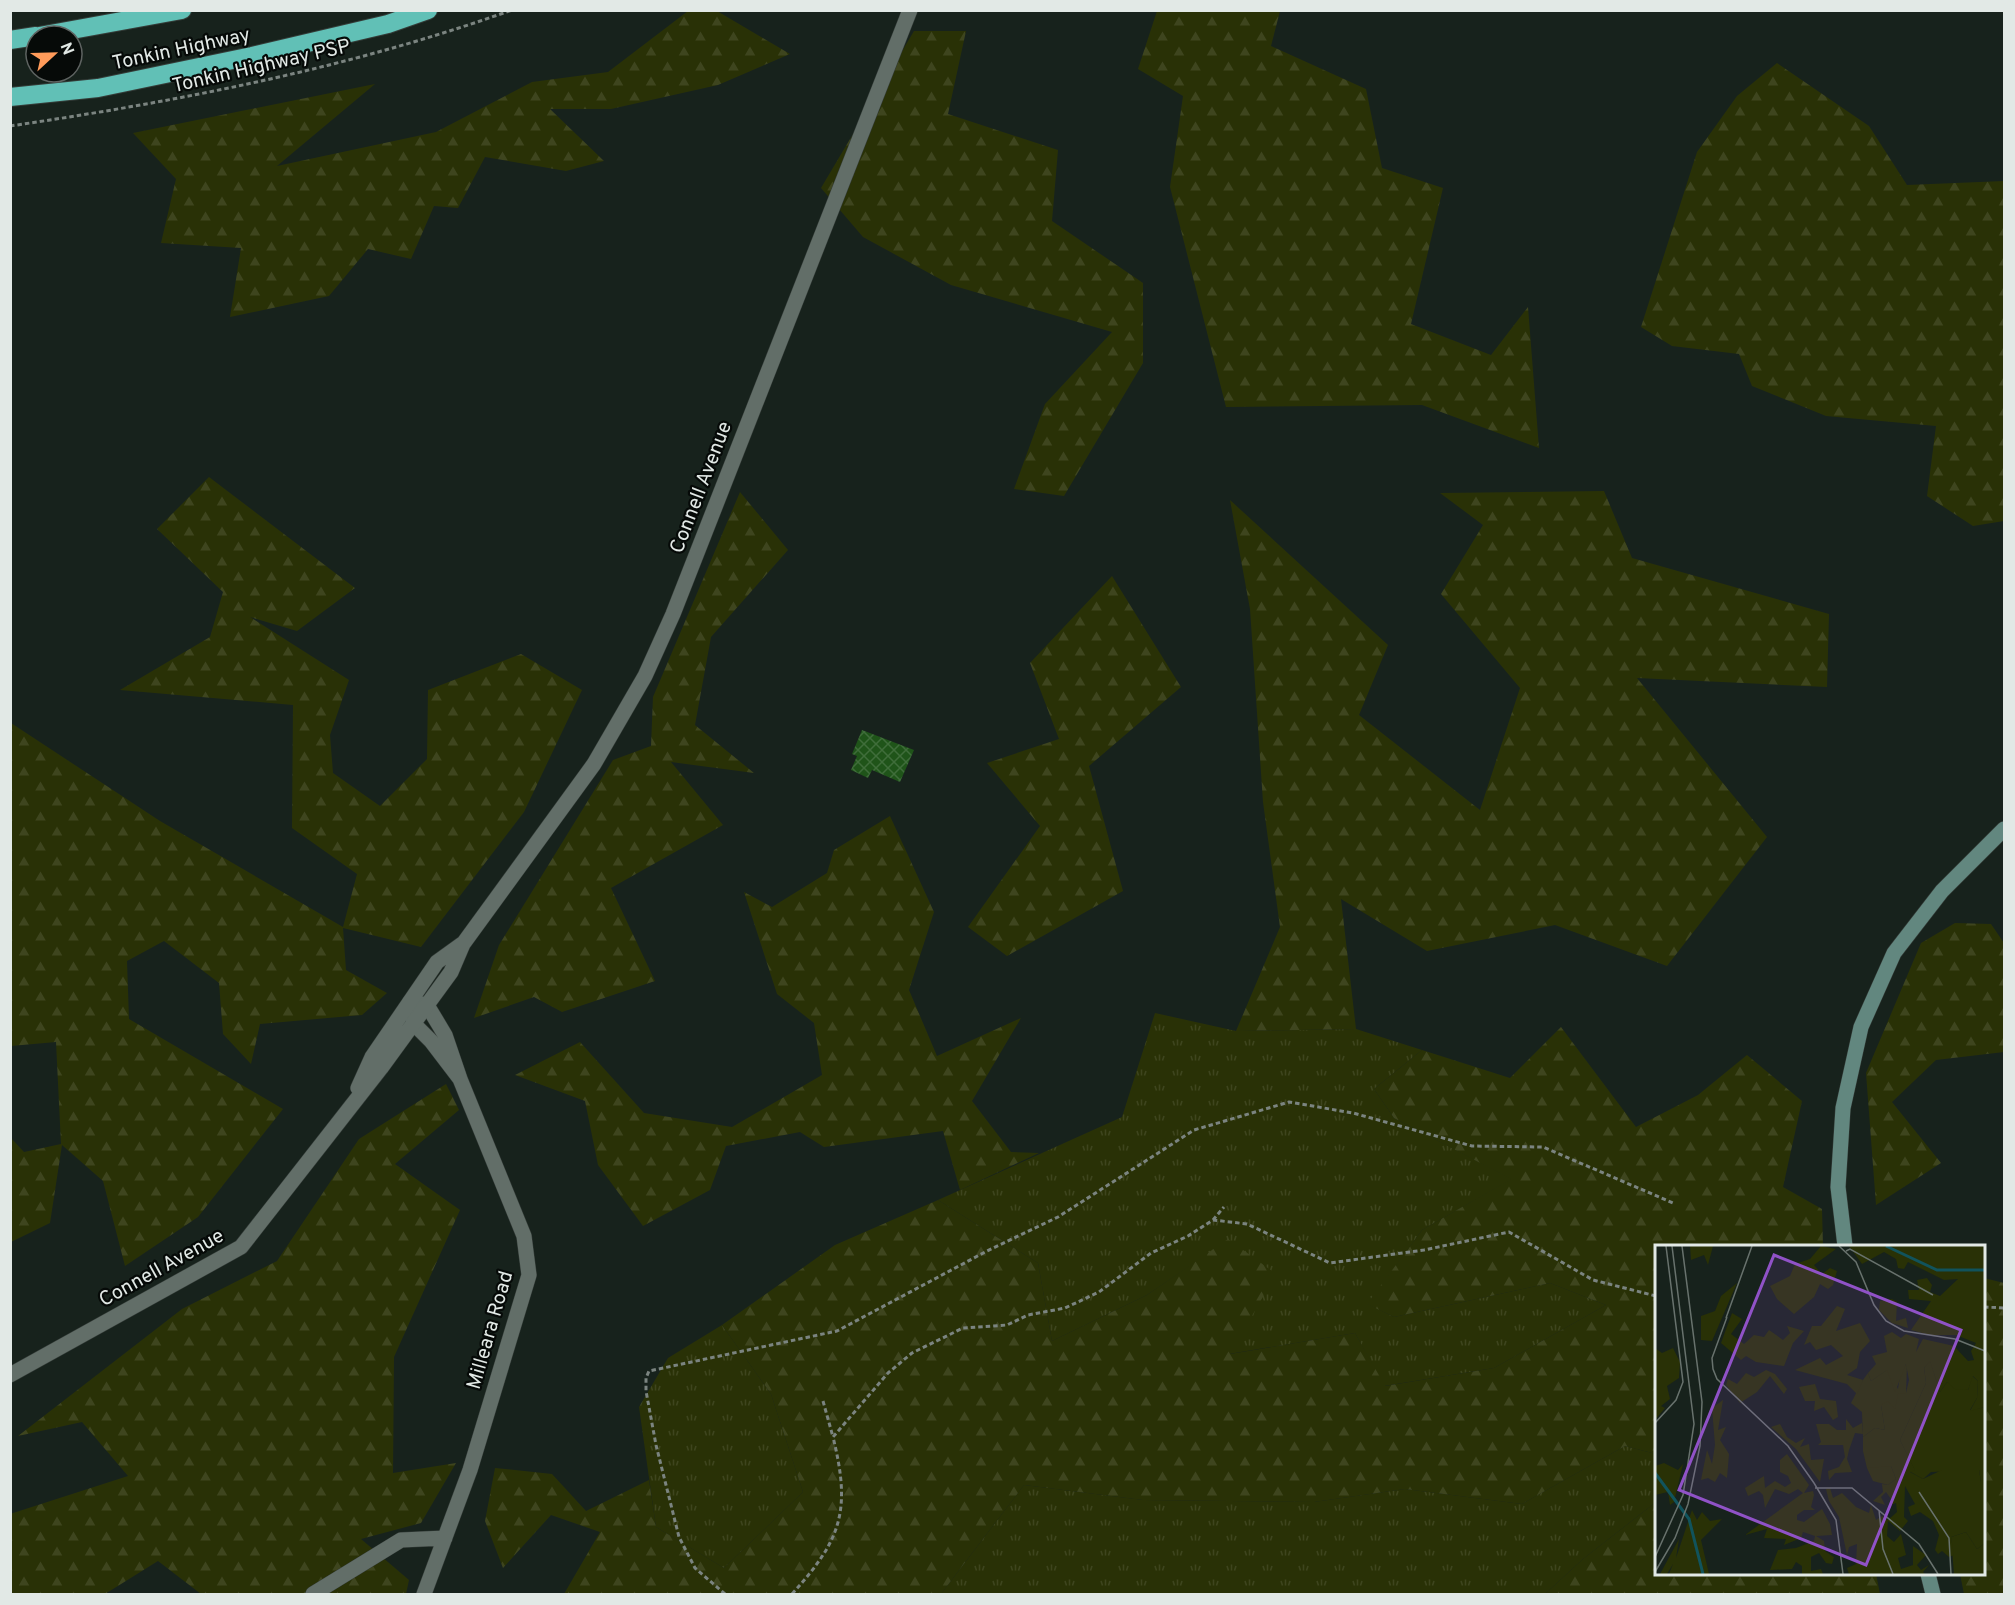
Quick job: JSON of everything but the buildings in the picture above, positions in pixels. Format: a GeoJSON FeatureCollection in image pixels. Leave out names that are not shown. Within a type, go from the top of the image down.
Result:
{"type":"FeatureCollection","features":[{"type":"Feature","properties":{"kind":"highway","name":"Tonkin Highway"},"geometry":{"type":"LineString","coordinates":[[84,28],[182,10]]}},
{"type":"Feature","properties":{"kind":"highway","name":"Tonkin Highway"},"geometry":{"type":"LineString","coordinates":[[10,97],[98,88],[388,24],[428,10]]}},
{"type":"Feature","properties":{"kind":"main road"},"geometry":{"type":"LineString","coordinates":[[1845,1245],[1838,1187],[1843,1108],[1861,1027],[1894,953],[1942,891],[2004,829]]}},
{"type":"Feature","properties":{"kind":"main road"},"geometry":{"type":"LineString","coordinates":[[1928,1575],[1933,1594]]}},
{"type":"Feature","properties":{"kind":"street","name":"Connell Avenue"},"geometry":{"type":"LineString","coordinates":[[10,1375],[241,1247],[326,1142],[349,1107],[414,1024],[451,972],[463,944],[594,764],[645,676],[673,614],[910,10]]}},
{"type":"Feature","properties":{"kind":"street","name":"Connell Avenue"},"geometry":{"type":"LineString","coordinates":[[349,1107],[372,1057],[436,962],[463,944]]}},
{"type":"Feature","properties":{"kind":"street"},"geometry":{"type":"LineString","coordinates":[[414,1024],[410,1002],[427,1005]]}},
{"type":"Feature","properties":{"kind":"street","name":"Milleara Road"},"geometry":{"type":"LineString","coordinates":[[424,1594],[470,1470],[529,1275],[524,1236],[460,1079],[445,1035],[427,1005]]}},
{"type":"Feature","properties":{"kind":"street","name":"Milleara Road"},"geometry":{"type":"LineString","coordinates":[[414,1024],[431,1041],[460,1079]]}},
{"type":"Feature","properties":{"kind":"street"},"geometry":{"type":"LineString","coordinates":[[313,1594],[401,1540],[445,1538]]}},
{"type":"Feature","properties":{"kind":"path","name":"Tonkin Highway PSP"},"geometry":{"type":"LineString","coordinates":[[10,126],[220,92],[358,59],[512,10]]}},
{"type":"Feature","properties":{"kind":"path"},"geometry":{"type":"LineString","coordinates":[[725,1594],[695,1568],[674,1523],[646,1391],[646,1378],[649,1371],[837,1331],[987,1251],[1058,1217],[1194,1130],[1289,1102],[1353,1113],[1472,1146],[1543,1147],[1673,1203]]}},
{"type":"Feature","properties":{"kind":"path"},"geometry":{"type":"LineString","coordinates":[[833,1437],[888,1373],[912,1353],[963,1328],[1007,1325],[1028,1315],[1065,1308],[1099,1292],[1150,1253],[1188,1236],[1213,1220],[1224,1207]]}},
{"type":"Feature","properties":{"kind":"path"},"geometry":{"type":"LineString","coordinates":[[1213,1220],[1247,1224],[1330,1263],[1424,1250],[1509,1232],[1593,1280],[1655,1296]]}},
{"type":"Feature","properties":{"kind":"path"},"geometry":{"type":"LineString","coordinates":[[1985,1307],[2004,1308]]}},
{"type":"Feature","properties":{"kind":"path"},"geometry":{"type":"LineString","coordinates":[[792,1594],[828,1551],[840,1521],[839,1466],[823,1401]]}},
{"type":"Feature","properties":{"kind":"green space"},"geometry":{"type":"Polygon","coordinates":[[[688,11],[717,11],[790,54],[718,85],[611,109],[550,109],[604,161],[566,171],[485,157],[458,208],[434,206],[411,259],[368,249],[329,296],[230,317],[241,248],[161,243],[176,179],[133,133],[375,84],[277,166],[436,132],[532,82],[608,72],[688,11]]]}},
{"type":"Feature","properties":{"kind":"green space"},"geometry":{"type":"Polygon","coordinates":[[[1157,11],[1280,11],[1271,46],[1366,89],[1382,168],[1443,188],[1411,324],[1491,355],[1528,307],[1539,448],[1422,405],[1226,407],[1170,187],[1183,96],[1138,69],[1157,11]]]}},
{"type":"Feature","properties":{"kind":"green space"},"geometry":{"type":"Polygon","coordinates":[[[914,31],[966,31],[948,114],[1058,150],[1052,221],[1143,283],[1143,363],[1064,496],[1014,489],[1045,404],[1112,332],[951,285],[863,237],[821,188],[914,31]]]}},
{"type":"Feature","properties":{"kind":"green space"},"geometry":{"type":"Polygon","coordinates":[[[1777,63],[1869,126],[1907,185],[2004,181],[2004,521],[1973,526],[1927,496],[1936,426],[1826,416],[1752,386],[1739,354],[1672,346],[1641,327],[1697,152],[1737,96],[1777,63]]]}},
{"type":"Feature","properties":{"kind":"green space"},"geometry":{"type":"Polygon","coordinates":[[[209,477],[355,588],[297,631],[250,617],[349,680],[330,735],[333,773],[380,806],[427,759],[428,690],[521,654],[582,690],[524,812],[421,947],[343,928],[346,970],[387,993],[362,1015],[260,1024],[251,1064],[223,1034],[219,983],[164,941],[127,961],[129,1019],[283,1109],[198,1217],[125,1266],[103,1181],[62,1145],[50,1223],[11,1242],[11,1138],[24,1152],[61,1144],[56,1042],[11,1046],[11,723],[160,821],[343,927],[357,874],[292,828],[293,705],[120,690],[210,637],[223,592],[157,529],[209,477]]]}},
{"type":"Feature","properties":{"kind":"green space"},"geometry":{"type":"Polygon","coordinates":[[[1604,491],[1632,558],[1829,614],[1827,687],[1637,678],[1767,837],[1667,966],[1555,925],[1427,951],[1341,899],[1356,1029],[1236,1031],[1280,927],[1263,802],[1250,609],[1230,500],[1388,645],[1359,715],[1480,810],[1520,688],[1441,594],[1483,525],[1440,493],[1604,491]]]}},
{"type":"Feature","properties":{"kind":"green space"},"geometry":{"type":"Polygon","coordinates":[[[740,492],[788,550],[711,637],[695,725],[754,773],[671,762],[723,825],[611,888],[655,981],[562,1012],[534,997],[474,1018],[499,945],[613,760],[651,746],[653,697],[740,492]]]}},
{"type":"Feature","properties":{"kind":"green space"},"geometry":{"type":"Polygon","coordinates":[[[1112,576],[1181,687],[1089,766],[1123,891],[1007,956],[968,927],[1040,826],[987,763],[1059,739],[1030,663],[1112,576]]]}},
{"type":"Feature","properties":{"kind":"green space"},"geometry":{"type":"Polygon","coordinates":[[[890,816],[934,912],[909,990],[937,1056],[1021,1018],[972,1101],[1011,1152],[1039,1153],[960,1190],[943,1131],[824,1147],[800,1132],[726,1146],[710,1190],[643,1226],[598,1165],[585,1101],[515,1075],[580,1042],[644,1113],[732,1127],[822,1075],[814,1023],[777,994],[744,892],[772,907],[827,873],[834,850],[890,816]]]}},
{"type":"Feature","properties":{"kind":"green space"},"geometry":{"type":"Polygon","coordinates":[[[1955,923],[1991,924],[2004,943],[2004,1052],[1936,1060],[1892,1102],[1941,1163],[1876,1205],[1866,1073],[1921,943],[1955,923]]]}},
{"type":"Feature","properties":{"kind":"green space"},"geometry":{"type":"Polygon","coordinates":[[[1155,1013],[1236,1031],[1356,1029],[1422,1050],[1374,1089],[1394,1118],[1512,1179],[1422,1230],[1368,1304],[1394,1317],[1550,1283],[1606,1305],[1494,1368],[1384,1386],[1355,1333],[1229,1354],[1228,1240],[1147,1295],[1052,1341],[1038,1263],[938,1200],[1122,1117],[1155,1013]]]}},
{"type":"Feature","properties":{"kind":"green space"},"geometry":{"type":"Polygon","coordinates":[[[1561,1027],[1636,1127],[1698,1095],[1747,1055],[1802,1101],[1783,1187],[1822,1209],[1823,1245],[1655,1245],[1655,1454],[1625,1446],[1522,1504],[1405,1489],[1314,1502],[1143,1500],[1024,1485],[941,1594],[564,1594],[600,1532],[551,1515],[503,1568],[485,1521],[495,1468],[552,1474],[586,1511],[649,1480],[656,1527],[724,1568],[803,1492],[771,1394],[722,1325],[835,1245],[938,1200],[1038,1263],[1052,1341],[1147,1295],[1228,1239],[1276,1274],[1230,1354],[1355,1333],[1385,1386],[1494,1368],[1606,1305],[1550,1283],[1394,1317],[1367,1304],[1422,1230],[1511,1179],[1394,1118],[1374,1089],[1422,1050],[1510,1078],[1561,1027]]]}},
{"type":"Feature","properties":{"kind":"green space"},"geometry":{"type":"Polygon","coordinates":[[[446,1084],[459,1110],[395,1164],[460,1210],[394,1357],[393,1473],[456,1463],[421,1523],[361,1539],[409,1580],[406,1594],[201,1594],[158,1561],[105,1594],[11,1594],[10,1514],[128,1476],[82,1422],[18,1436],[182,1309],[277,1261],[359,1139],[446,1084]]]}},
{"type":"Feature","properties":{"kind":"green space"},"geometry":{"type":"Polygon","coordinates":[[[1985,1278],[2004,1283],[2004,1594],[1964,1594],[1960,1575],[1985,1575],[1985,1278]]]}},
{"type":"Feature","properties":{"kind":"green space"},"geometry":{"type":"Polygon","coordinates":[[[722,1325],[771,1394],[803,1492],[724,1568],[656,1527],[639,1407],[668,1358],[722,1325]]]}},
{"type":"Feature","properties":{"kind":"green space"},"geometry":{"type":"Polygon","coordinates":[[[1625,1446],[1655,1454],[1655,1503],[1583,1559],[1545,1594],[941,1594],[1024,1485],[1143,1500],[1314,1502],[1405,1489],[1522,1504],[1625,1446]]]}},
{"type":"Feature","properties":{"kind":"green space"},"geometry":{"type":"Polygon","coordinates":[[[1655,1503],[1655,1575],[1876,1575],[1880,1594],[1545,1594],[1583,1559],[1655,1503]]]}}]}
